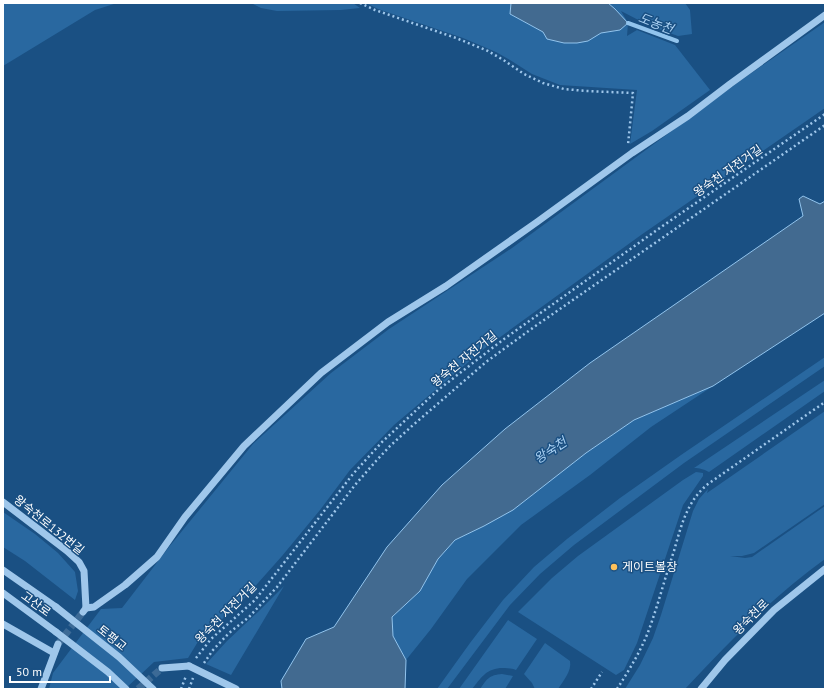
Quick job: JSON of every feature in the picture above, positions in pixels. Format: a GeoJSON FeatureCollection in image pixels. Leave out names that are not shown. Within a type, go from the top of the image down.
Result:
{"type":"FeatureCollection","features":[{"type":"Feature","properties":{"kind":"street","name":"왕숙천로132번길"},"geometry":{"type":"LineString","coordinates":[[3,502],[79,562],[84,571],[85,610],[94,608],[125,585],[157,557],[185,517],[244,446],[321,373],[388,322],[446,286],[632,153],[688,116],[825,15]]}},
{"type":"Feature","properties":{"kind":"street","name":"왕숙천로"},"geometry":{"type":"LineString","coordinates":[[701,689],[725,660],[774,610],[825,569]]}},
{"type":"Feature","properties":{"kind":"street","name":"고산로"},"geometry":{"type":"LineString","coordinates":[[3,570],[56,607]]}},
{"type":"Feature","properties":{"kind":"street","name":"고산로"},"geometry":{"type":"LineString","coordinates":[[3,593],[108,672],[126,689]]}},
{"type":"Feature","properties":{"kind":"street","name":"토평교"},"geometry":{"type":"LineString","coordinates":[[56,607],[119,657],[153,689]]}},
{"type":"Feature","properties":{"kind":"street"},"geometry":{"type":"LineString","coordinates":[[3,624],[54,653]]}},
{"type":"Feature","properties":{"kind":"street"},"geometry":{"type":"LineString","coordinates":[[41,689],[58,644]]}},
{"type":"Feature","properties":{"kind":"street"},"geometry":{"type":"LineString","coordinates":[[162,668],[189,666],[236,689]]}},
{"type":"Feature","properties":{"kind":"path"},"geometry":{"type":"LineString","coordinates":[[360,3],[375,10],[456,38],[488,51],[524,74],[543,83],[571,90],[633,93],[628,145]]}},
{"type":"Feature","properties":{"kind":"path","name":"왕숙천 자전거길"},"geometry":{"type":"LineString","coordinates":[[181,689],[189,666],[211,639],[255,600],[353,474],[377,447],[438,390],[504,339],[664,225],[825,114]]}},
{"type":"Feature","properties":{"kind":"path"},"geometry":{"type":"LineString","coordinates":[[202,665],[213,650],[229,633],[249,617],[277,587],[355,485],[390,446],[412,426],[486,362],[534,327],[825,125]]}},
{"type":"Feature","properties":{"kind":"path"},"geometry":{"type":"LineString","coordinates":[[617,689],[644,644],[684,518],[696,496],[708,484],[825,402]]}},
{"type":"Feature","properties":{"kind":"path"},"geometry":{"type":"LineString","coordinates":[[591,689],[602,672]]}},
{"type":"Feature","properties":{"kind":"path"},"geometry":{"type":"LineString","coordinates":[[189,689],[194,676]]}},
{"type":"Feature","properties":{"kind":"shaded area"},"geometry":{"type":"Polygon","coordinates":[[[3,3],[117,3],[95,10],[3,66],[3,3]]]}},
{"type":"Feature","properties":{"kind":"shaded area"},"geometry":{"type":"Polygon","coordinates":[[[251,3],[353,3],[360,8],[341,10],[277,11],[261,8],[251,3]]]}},
{"type":"Feature","properties":{"kind":"shaded area"},"geometry":{"type":"Polygon","coordinates":[[[366,3],[511,3],[510,14],[543,32],[588,41],[601,32],[620,30],[627,23],[608,3],[685,3],[690,10],[692,34],[678,36],[650,26],[621,11],[628,23],[627,36],[637,30],[675,45],[710,90],[652,131],[630,144],[637,90],[560,85],[532,74],[496,52],[463,38],[378,9],[366,3]]]}},
{"type":"Feature","properties":{"kind":"shaded area"},"geometry":{"type":"Polygon","coordinates":[[[825,22],[825,108],[641,235],[485,348],[394,425],[350,470],[320,510],[243,600],[199,640],[188,658],[154,662],[125,689],[49,689],[53,673],[101,609],[122,608],[169,547],[253,444],[331,373],[389,329],[512,248],[740,81],[825,22]]]}},
{"type":"Feature","properties":{"kind":"shaded area"},"geometry":{"type":"Polygon","coordinates":[[[825,357],[825,366],[684,463],[574,545],[540,574],[510,605],[447,689],[437,689],[503,600],[534,567],[620,498],[825,357]]]}},
{"type":"Feature","properties":{"kind":"shaded area"},"geometry":{"type":"Polygon","coordinates":[[[825,380],[825,391],[709,472],[694,468],[825,380]]]}},
{"type":"Feature","properties":{"kind":"shaded area"},"geometry":{"type":"Polygon","coordinates":[[[713,386],[651,427],[590,475],[521,525],[467,579],[431,629],[406,660],[393,636],[392,617],[420,591],[438,559],[455,540],[484,526],[634,420],[713,386]]]}},
{"type":"Feature","properties":{"kind":"shaded area"},"geometry":{"type":"Polygon","coordinates":[[[825,411],[825,504],[754,553],[742,556],[730,556],[745,558],[752,557],[825,506],[825,559],[769,604],[734,637],[685,689],[625,689],[640,665],[653,638],[693,511],[699,499],[708,489],[707,493],[825,411]]]}},
{"type":"Feature","properties":{"kind":"shaded area","name":"게이트볼장"},"geometry":{"type":"Polygon","coordinates":[[[696,472],[703,473],[703,476],[683,505],[637,643],[624,670],[616,675],[518,612],[552,578],[578,556],[696,472]]]}},
{"type":"Feature","properties":{"kind":"shaded area"},"geometry":{"type":"Polygon","coordinates":[[[3,512],[35,534],[58,553],[75,572],[78,591],[75,600],[25,561],[3,547],[3,512]]]}},
{"type":"Feature","properties":{"kind":"shaded area"},"geometry":{"type":"Polygon","coordinates":[[[284,586],[231,675],[206,664],[227,641],[284,586]]]}},
{"type":"Feature","properties":{"kind":"shaded area"},"geometry":{"type":"Polygon","coordinates":[[[508,620],[537,639],[516,670],[506,668],[495,669],[484,675],[472,689],[459,689],[508,620]]]}},
{"type":"Feature","properties":{"kind":"shaded area"},"geometry":{"type":"Polygon","coordinates":[[[545,643],[570,661],[570,668],[558,689],[535,689],[524,674],[545,643]]]}},
{"type":"Feature","properties":{"kind":"shaded area"},"geometry":{"type":"Polygon","coordinates":[[[502,674],[513,676],[505,689],[480,689],[489,678],[494,675],[502,674]]]}},
{"type":"Feature","properties":{"kind":"water"},"geometry":{"type":"Polygon","coordinates":[[[511,3],[608,3],[628,23],[620,30],[601,33],[588,41],[564,43],[547,39],[543,32],[510,14],[511,3]]]}},
{"type":"Feature","properties":{"kind":"water","name":"왕숙천"},"geometry":{"type":"Polygon","coordinates":[[[803,196],[820,204],[825,201],[825,313],[713,386],[634,420],[586,453],[513,510],[455,540],[438,559],[420,591],[392,617],[393,636],[406,660],[405,689],[282,689],[281,681],[306,639],[334,627],[387,547],[442,485],[505,429],[590,363],[803,216],[799,199],[803,196]]]}},
{"type":"Feature","properties":{"kind":"waterway","name":"도농천"},"geometry":{"type":"LineString","coordinates":[[628,23],[677,41]]}},
{"type":"Feature","properties":{"kind":"tunnel"},"geometry":{"type":"LineString","coordinates":[[58,644],[83,612]]}},
{"type":"Feature","properties":{"kind":"tunnel"},"geometry":{"type":"LineString","coordinates":[[138,689],[162,668]]}},
{"type":"Feature","properties":{"kind":"place","name":"게이트볼장"},"geometry":{"type":"Point","coordinates":[614,567]}}]}
